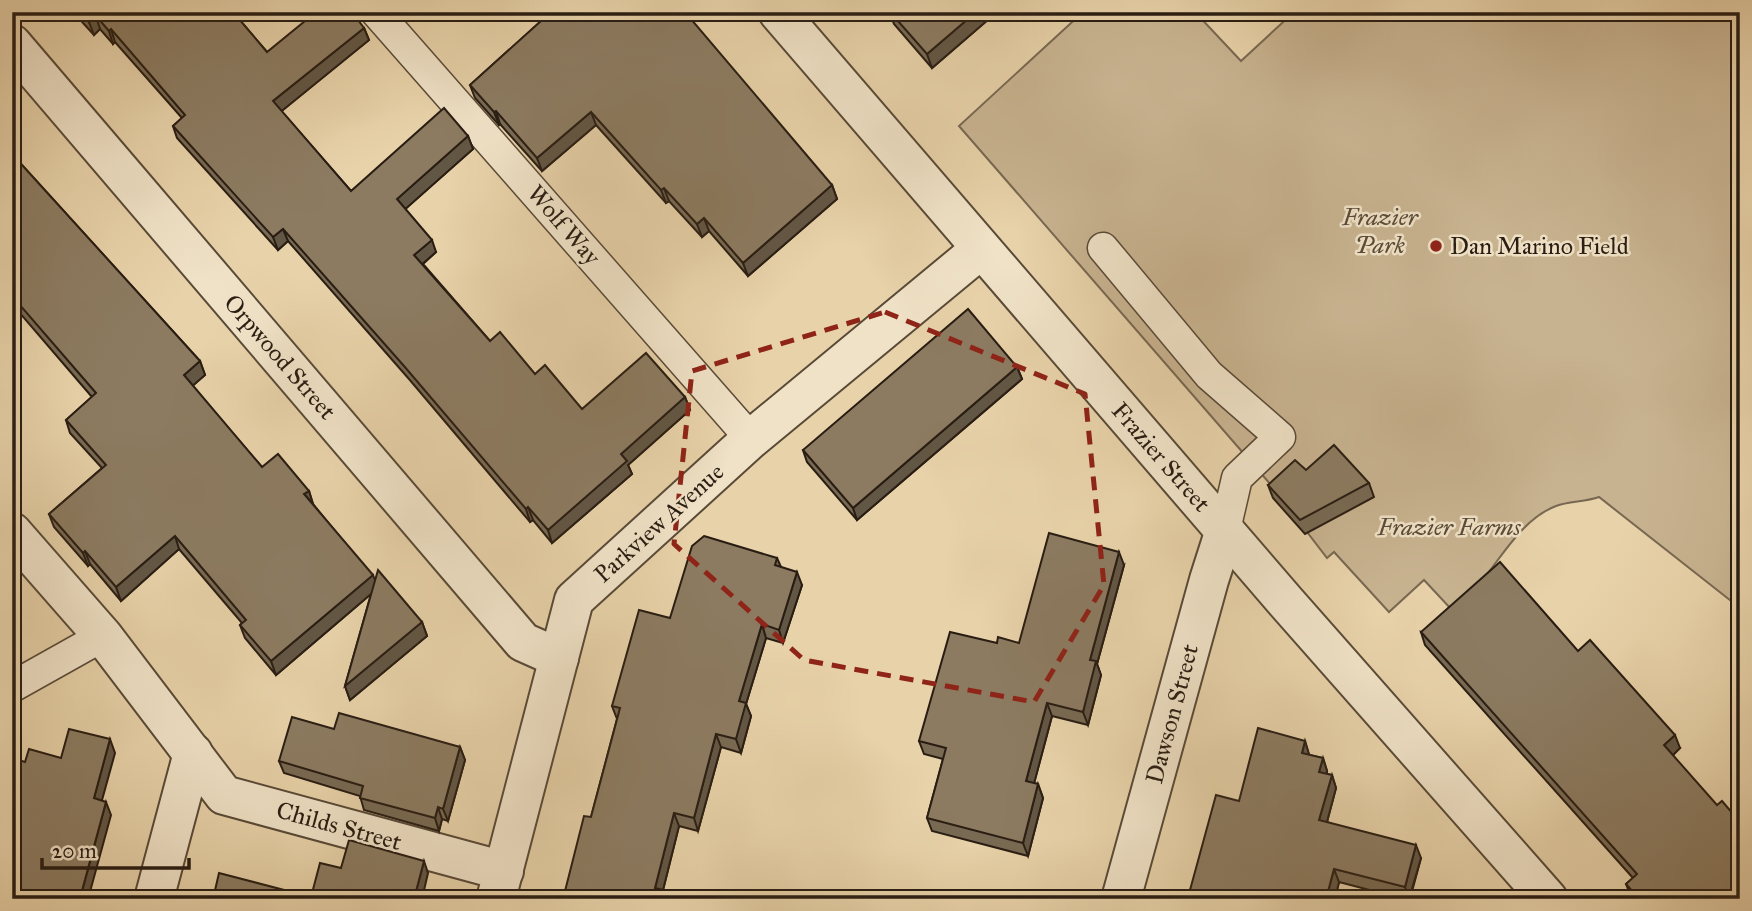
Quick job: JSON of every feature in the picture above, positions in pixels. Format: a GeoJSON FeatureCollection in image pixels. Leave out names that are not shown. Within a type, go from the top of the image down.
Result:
{"type":"FeatureCollection","features":[{"type":"Feature","properties":{"kind":"street","name":"Frazier Street"},"geometry":{"type":"LineString","coordinates":[[778,12],[1548,899]]}},
{"type":"Feature","properties":{"kind":"street","name":"Orpwood Street"},"geometry":{"type":"LineString","coordinates":[[12,44],[523,642],[559,658]]}},
{"type":"Feature","properties":{"kind":"street","name":"Parkview Avenue"},"geometry":{"type":"LineString","coordinates":[[500,885],[573,600],[751,439],[981,249]]}},
{"type":"Feature","properties":{"kind":"street","name":"Dawson Street"},"geometry":{"type":"LineString","coordinates":[[1121,899],[1225,530]]}},
{"type":"Feature","properties":{"kind":"street","name":"Childs Street"},"geometry":{"type":"LineString","coordinates":[[12,532],[103,636],[225,795],[500,885]]}},
{"type":"Feature","properties":{"kind":"street"},"geometry":{"type":"LineString","coordinates":[[154,899],[193,753]]}},
{"type":"Feature","properties":{"kind":"lane","name":"Wolf Way"},"geometry":{"type":"LineString","coordinates":[[376,12],[751,439]]}},
{"type":"Feature","properties":{"kind":"lane"},"geometry":{"type":"LineString","coordinates":[[1103,248],[1209,376],[1280,437],[1237,478],[1225,530]]}},
{"type":"Feature","properties":{"kind":"lane"},"geometry":{"type":"LineString","coordinates":[[12,687],[103,636]]}},
{"type":"Feature","properties":{"kind":"highlighted area"},"geometry":{"type":"Polygon","coordinates":[[[885,312],[1085,394],[1104,585],[1034,702],[804,660],[674,544],[692,371],[885,312]]]}},
{"type":"Feature","properties":{"kind":"green space","name":"Dan Marino Field"},"geometry":{"type":"Polygon","coordinates":[[[1083,12],[1195,12],[1241,61],[1294,12],[1740,12],[1740,608],[1599,497],[1556,506],[1533,520],[1513,540],[1477,587],[1452,610],[1424,580],[1389,612],[1334,552],[1327,558],[1271,485],[959,126],[1083,12]]]}},
{"type":"Feature","properties":{"kind":"building"},"geometry":{"type":"Polygon","coordinates":[[[80,12],[233,12],[267,52],[316,12],[352,12],[364,28],[273,101],[351,191],[444,108],[468,136],[397,199],[432,240],[414,255],[490,341],[500,332],[535,374],[545,365],[582,409],[646,353],[685,397],[621,454],[627,461],[548,530],[528,507],[526,509],[283,229],[273,237],[173,126],[185,115],[111,29],[109,31],[96,16],[89,22],[80,12]]]}},
{"type":"Feature","properties":{"kind":"building"},"geometry":{"type":"Polygon","coordinates":[[[551,12],[685,12],[832,185],[743,263],[704,218],[697,224],[664,188],[661,190],[591,112],[537,158],[470,85],[551,12]]]}},
{"type":"Feature","properties":{"kind":"building"},"geometry":{"type":"Polygon","coordinates":[[[890,12],[976,12],[927,54],[890,12]]]}},
{"type":"Feature","properties":{"kind":"building"},"geometry":{"type":"Polygon","coordinates":[[[12,154],[200,361],[184,375],[262,467],[278,454],[309,491],[304,494],[373,575],[271,661],[240,625],[246,620],[175,536],[116,587],[49,514],[106,465],[66,420],[96,393],[12,296],[12,154]]]}},
{"type":"Feature","properties":{"kind":"building"},"geometry":{"type":"Polygon","coordinates":[[[968,309],[1017,367],[853,508],[803,450],[968,309]]]}},
{"type":"Feature","properties":{"kind":"building"},"geometry":{"type":"Polygon","coordinates":[[[1334,445],[1369,483],[1300,520],[1268,485],[1295,460],[1306,470],[1334,445]]]}},
{"type":"Feature","properties":{"kind":"building"},"geometry":{"type":"Polygon","coordinates":[[[1049,533],[1119,552],[1090,660],[1096,661],[1083,712],[1047,703],[1026,781],[1038,784],[1023,843],[927,818],[946,748],[919,741],[950,632],[997,643],[998,637],[1019,643],[1049,533]]]}},
{"type":"Feature","properties":{"kind":"building"},"geometry":{"type":"Polygon","coordinates":[[[704,536],[777,558],[775,565],[797,572],[779,630],[762,624],[739,701],[746,703],[736,739],[716,734],[694,818],[674,813],[655,888],[663,890],[661,899],[563,899],[584,816],[591,817],[620,708],[612,706],[639,610],[670,618],[692,546],[704,536]]]}},
{"type":"Feature","properties":{"kind":"building"},"geometry":{"type":"Polygon","coordinates":[[[1500,562],[1578,651],[1590,640],[1675,735],[1664,745],[1717,805],[1722,801],[1740,822],[1740,899],[1639,899],[1626,884],[1637,874],[1421,632],[1500,562]]]}},
{"type":"Feature","properties":{"kind":"building"},"geometry":{"type":"Polygon","coordinates":[[[378,570],[422,622],[345,686],[378,570]]]}},
{"type":"Feature","properties":{"kind":"building"},"geometry":{"type":"Polygon","coordinates":[[[339,713],[460,747],[443,809],[438,807],[435,818],[360,798],[363,786],[279,761],[292,717],[334,729],[339,713]]]}},
{"type":"Feature","properties":{"kind":"building"},"geometry":{"type":"Polygon","coordinates":[[[1258,728],[1305,741],[1302,753],[1323,758],[1319,772],[1332,775],[1319,820],[1416,845],[1405,887],[1334,869],[1326,899],[1220,899],[1190,890],[1216,795],[1239,801],[1258,728]]]}},
{"type":"Feature","properties":{"kind":"building"},"geometry":{"type":"Polygon","coordinates":[[[69,729],[110,739],[94,798],[106,802],[80,898],[83,899],[12,899],[12,786],[19,760],[25,762],[29,749],[61,758],[69,729]]]}},
{"type":"Feature","properties":{"kind":"building"},"geometry":{"type":"Polygon","coordinates":[[[349,840],[424,861],[414,899],[213,899],[219,873],[311,897],[320,863],[341,868],[349,840]]]}},
{"type":"Feature","properties":{"kind":"building"},"geometry":{"type":"Polygon","coordinates":[[[905,895],[920,899],[904,899],[905,895]]]}},
{"type":"Feature","properties":{"kind":"place","name":"Dan Marino Field"},"geometry":{"type":"Point","coordinates":[1436,246]}},
{"type":"Feature","properties":{"kind":"park label","name":"Frazier Park"},"geometry":{"type":"Point","coordinates":[1380,231]}},
{"type":"Feature","properties":{"kind":"park label","name":"Frazier Farms"},"geometry":{"type":"Point","coordinates":[1449,527]}}]}
